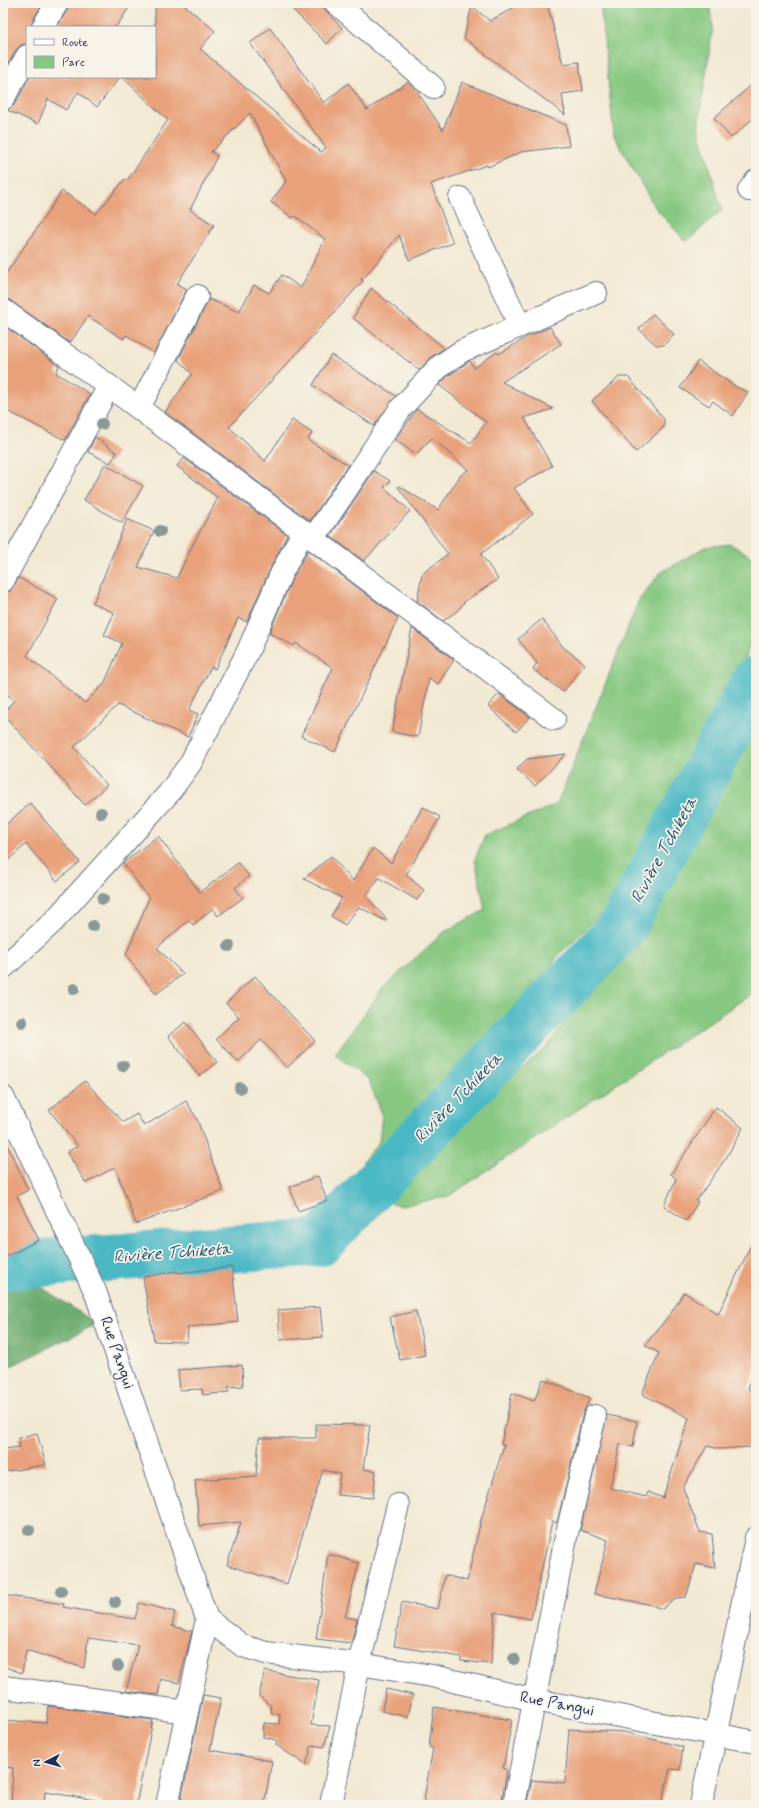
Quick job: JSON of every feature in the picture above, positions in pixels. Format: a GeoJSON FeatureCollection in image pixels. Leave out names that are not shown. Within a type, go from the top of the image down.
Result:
{"type":"FeatureCollection","features":[{"type":"Feature","properties":{"kind":"street"},"geometry":{"type":"LineString","coordinates":[[44,26],[57,3]]}},
{"type":"Feature","properties":{"kind":"street"},"geometry":{"type":"LineString","coordinates":[[336,3],[433,87]]}},
{"type":"Feature","properties":{"kind":"street"},"geometry":{"type":"LineString","coordinates":[[3,99],[26,58]]}},
{"type":"Feature","properties":{"kind":"street"},"geometry":{"type":"LineString","coordinates":[[460,198],[520,326]]}},
{"type":"Feature","properties":{"kind":"street"},"geometry":{"type":"LineString","coordinates":[[3,968],[53,922],[168,794],[190,764],[248,651],[281,574],[401,408],[440,366],[462,351],[596,293]]}},
{"type":"Feature","properties":{"kind":"street"},"geometry":{"type":"LineString","coordinates":[[139,408],[197,296]]}},
{"type":"Feature","properties":{"kind":"street"},"geometry":{"type":"LineString","coordinates":[[3,310],[38,337],[139,408],[554,719]]}},
{"type":"Feature","properties":{"kind":"street"},"geometry":{"type":"LineString","coordinates":[[3,581],[108,386]]}},
{"type":"Feature","properties":{"kind":"street","name":"Rue Pangui"},"geometry":{"type":"LineString","coordinates":[[3,1097],[95,1290],[207,1619],[243,1646],[266,1653],[359,1664],[432,1676],[536,1700],[756,1742]]}},
{"type":"Feature","properties":{"kind":"street"},"geometry":{"type":"LineString","coordinates":[[514,1805],[536,1700],[566,1537],[595,1416]]}},
{"type":"Feature","properties":{"kind":"street"},"geometry":{"type":"LineString","coordinates":[[331,1805],[359,1664],[398,1506]]}},
{"type":"Feature","properties":{"kind":"street"},"geometry":{"type":"LineString","coordinates":[[701,1805],[756,1538]]}},
{"type":"Feature","properties":{"kind":"street"},"geometry":{"type":"LineString","coordinates":[[167,1805],[207,1619]]}},
{"type":"Feature","properties":{"kind":"street"},"geometry":{"type":"LineString","coordinates":[[3,1687],[187,1712]]}},
{"type":"Feature","properties":{"kind":"green space"},"geometry":{"type":"Polygon","coordinates":[[[600,3],[709,3],[713,27],[698,126],[722,210],[686,242],[654,206],[614,136],[600,3]]]}},
{"type":"Feature","properties":{"kind":"green space"},"geometry":{"type":"Polygon","coordinates":[[[730,544],[751,556],[756,576],[756,624],[742,671],[624,893],[558,955],[514,1029],[386,1151],[362,1162],[379,1142],[382,1114],[369,1081],[335,1054],[383,988],[444,932],[485,910],[475,859],[485,835],[557,804],[639,600],[660,573],[705,547],[730,544]]]}},
{"type":"Feature","properties":{"kind":"green space"},"geometry":{"type":"Polygon","coordinates":[[[756,727],[756,991],[449,1196],[401,1206],[384,1200],[438,1138],[545,1049],[599,979],[639,945],[756,727]]]}},
{"type":"Feature","properties":{"kind":"green space"},"geometry":{"type":"Polygon","coordinates":[[[3,1279],[43,1288],[97,1324],[3,1370],[3,1279]]]}},
{"type":"Feature","properties":{"kind":"building"},"geometry":{"type":"Polygon","coordinates":[[[10,3],[43,3],[32,21],[31,26],[26,26],[26,44],[21,45],[16,50],[3,73],[3,12],[10,3]]]}},
{"type":"Feature","properties":{"kind":"building"},"geometry":{"type":"Polygon","coordinates":[[[69,3],[132,3],[117,26],[58,26],[68,9],[69,3]]]}},
{"type":"Feature","properties":{"kind":"building"},"geometry":{"type":"Polygon","coordinates":[[[155,3],[182,3],[215,31],[200,49],[321,152],[326,148],[250,43],[270,28],[324,103],[348,83],[367,110],[408,82],[414,87],[443,130],[462,82],[566,125],[569,146],[521,152],[488,167],[487,165],[431,184],[453,243],[409,260],[399,235],[365,277],[361,279],[363,281],[229,427],[265,461],[292,420],[312,433],[308,440],[348,465],[310,521],[165,412],[192,374],[178,360],[209,299],[239,312],[254,285],[269,293],[282,275],[301,288],[325,239],[295,216],[293,218],[271,202],[286,181],[250,113],[211,152],[217,156],[190,210],[214,225],[177,284],[187,289],[154,353],[126,335],[123,339],[88,316],[70,343],[10,300],[3,298],[3,278],[62,191],[96,214],[125,179],[127,181],[168,120],[123,78],[156,78],[155,3]]]}},
{"type":"Feature","properties":{"kind":"building"},"geometry":{"type":"Polygon","coordinates":[[[286,3],[319,3],[342,28],[327,44],[286,3]]]}},
{"type":"Feature","properties":{"kind":"building"},"geometry":{"type":"Polygon","coordinates":[[[522,3],[547,3],[563,64],[579,62],[583,91],[562,94],[565,115],[464,38],[472,6],[490,21],[522,3]]]}},
{"type":"Feature","properties":{"kind":"building"},"geometry":{"type":"Polygon","coordinates":[[[29,78],[119,78],[97,107],[78,92],[66,110],[48,99],[38,124],[7,110],[14,105],[29,78]]]}},
{"type":"Feature","properties":{"kind":"building"},"geometry":{"type":"Polygon","coordinates":[[[756,81],[756,116],[731,138],[714,118],[756,81]]]}},
{"type":"Feature","properties":{"kind":"building"},"geometry":{"type":"Polygon","coordinates":[[[371,288],[444,348],[431,357],[419,370],[353,318],[371,288]]]}},
{"type":"Feature","properties":{"kind":"building"},"geometry":{"type":"Polygon","coordinates":[[[653,314],[674,334],[664,345],[656,345],[639,329],[653,314]]]}},
{"type":"Feature","properties":{"kind":"building"},"geometry":{"type":"Polygon","coordinates":[[[3,325],[59,366],[56,373],[90,394],[65,440],[3,409],[3,325]]]}},
{"type":"Feature","properties":{"kind":"building"},"geometry":{"type":"Polygon","coordinates":[[[550,327],[561,344],[502,382],[553,409],[524,418],[552,466],[514,488],[533,514],[481,554],[498,579],[464,602],[457,611],[443,621],[417,601],[422,574],[448,554],[398,487],[399,486],[438,510],[460,476],[468,470],[432,438],[416,454],[395,440],[417,409],[471,443],[486,422],[439,385],[448,376],[468,362],[470,361],[474,368],[497,352],[499,354],[527,337],[550,327]]]}},
{"type":"Feature","properties":{"kind":"building"},"geometry":{"type":"Polygon","coordinates":[[[331,355],[396,396],[374,426],[313,385],[331,355]]]}},
{"type":"Feature","properties":{"kind":"building"},"geometry":{"type":"Polygon","coordinates":[[[698,361],[736,387],[748,392],[733,416],[713,401],[709,406],[680,388],[698,361]]]}},
{"type":"Feature","properties":{"kind":"building"},"geometry":{"type":"Polygon","coordinates":[[[619,377],[628,377],[664,419],[664,427],[636,452],[592,401],[619,377]]]}},
{"type":"Feature","properties":{"kind":"building"},"geometry":{"type":"Polygon","coordinates":[[[95,437],[117,453],[110,463],[88,452],[95,437]]]}},
{"type":"Feature","properties":{"kind":"building"},"geometry":{"type":"Polygon","coordinates":[[[184,458],[287,535],[270,569],[247,622],[238,618],[215,669],[211,667],[189,710],[198,714],[188,737],[118,705],[74,747],[107,785],[85,805],[3,714],[14,700],[3,691],[3,593],[10,591],[19,578],[58,599],[27,656],[85,703],[104,684],[122,643],[104,635],[114,613],[93,603],[127,519],[154,531],[138,567],[177,578],[193,544],[218,498],[177,466],[184,458]]]}},
{"type":"Feature","properties":{"kind":"building"},"geometry":{"type":"Polygon","coordinates":[[[105,464],[143,486],[122,523],[84,500],[105,464]]]}},
{"type":"Feature","properties":{"kind":"building"},"geometry":{"type":"Polygon","coordinates":[[[374,471],[390,481],[384,487],[410,511],[364,561],[330,536],[374,471]]]}},
{"type":"Feature","properties":{"kind":"building"},"geometry":{"type":"Polygon","coordinates":[[[308,550],[398,618],[335,752],[301,736],[333,668],[296,643],[294,646],[269,633],[292,579],[308,550]]]}},
{"type":"Feature","properties":{"kind":"building"},"geometry":{"type":"Polygon","coordinates":[[[542,619],[563,647],[585,664],[563,692],[533,669],[537,663],[518,639],[542,619]]]}},
{"type":"Feature","properties":{"kind":"building"},"geometry":{"type":"Polygon","coordinates":[[[412,628],[454,660],[438,684],[429,678],[418,737],[392,732],[412,628]]]}},
{"type":"Feature","properties":{"kind":"building"},"geometry":{"type":"Polygon","coordinates":[[[499,694],[530,717],[516,732],[488,706],[499,694]]]}},
{"type":"Feature","properties":{"kind":"building"},"geometry":{"type":"Polygon","coordinates":[[[566,754],[535,786],[517,769],[527,759],[566,754]]]}},
{"type":"Feature","properties":{"kind":"building"},"geometry":{"type":"Polygon","coordinates":[[[30,803],[80,862],[57,881],[26,844],[3,865],[3,827],[30,803]]]}},
{"type":"Feature","properties":{"kind":"building"},"geometry":{"type":"Polygon","coordinates":[[[423,807],[440,817],[406,875],[424,890],[417,900],[379,878],[366,896],[387,920],[386,921],[359,907],[345,925],[331,916],[342,898],[304,879],[331,856],[353,881],[373,848],[391,863],[423,807]]]}},
{"type":"Feature","properties":{"kind":"building"},"geometry":{"type":"Polygon","coordinates":[[[158,836],[200,892],[238,863],[249,876],[235,888],[243,898],[218,916],[213,908],[193,925],[189,920],[157,948],[183,974],[156,994],[126,955],[149,898],[123,863],[158,836]]]}},
{"type":"Feature","properties":{"kind":"building"},"geometry":{"type":"Polygon","coordinates":[[[255,976],[315,1041],[287,1068],[261,1040],[238,1062],[216,1039],[239,1017],[226,1003],[255,976]]]}},
{"type":"Feature","properties":{"kind":"building"},"geometry":{"type":"Polygon","coordinates":[[[186,1022],[217,1062],[199,1076],[168,1036],[186,1022]]]}},
{"type":"Feature","properties":{"kind":"building"},"geometry":{"type":"Polygon","coordinates":[[[85,1081],[123,1122],[137,1114],[144,1126],[186,1101],[197,1119],[223,1191],[136,1224],[115,1167],[86,1183],[67,1152],[78,1146],[49,1110],[85,1081]]]}},
{"type":"Feature","properties":{"kind":"building"},"geometry":{"type":"Polygon","coordinates":[[[716,1107],[743,1128],[726,1158],[696,1201],[698,1202],[686,1221],[664,1206],[676,1179],[671,1174],[716,1107]]]}},
{"type":"Feature","properties":{"kind":"building"},"geometry":{"type":"Polygon","coordinates":[[[3,1136],[28,1190],[17,1196],[39,1240],[3,1258],[3,1136]]]}},
{"type":"Feature","properties":{"kind":"building"},"geometry":{"type":"Polygon","coordinates":[[[318,1176],[327,1201],[298,1211],[290,1187],[318,1176]]]}},
{"type":"Feature","properties":{"kind":"building"},"geometry":{"type":"Polygon","coordinates":[[[756,1235],[756,1366],[748,1389],[756,1393],[756,1428],[751,1447],[720,1449],[707,1446],[683,1488],[700,1532],[712,1534],[715,1568],[696,1564],[686,1597],[677,1598],[662,1609],[648,1604],[594,1594],[608,1540],[580,1530],[607,1415],[637,1421],[633,1447],[620,1444],[610,1488],[646,1497],[648,1492],[663,1498],[689,1418],[642,1394],[659,1353],[645,1345],[671,1313],[684,1292],[718,1314],[756,1235]]]}},
{"type":"Feature","properties":{"kind":"building"},"geometry":{"type":"Polygon","coordinates":[[[232,1267],[238,1322],[188,1327],[187,1342],[154,1341],[143,1277],[177,1271],[177,1273],[232,1267]]]}},
{"type":"Feature","properties":{"kind":"building"},"geometry":{"type":"Polygon","coordinates":[[[320,1307],[323,1337],[280,1340],[278,1310],[320,1307]]]}},
{"type":"Feature","properties":{"kind":"building"},"geometry":{"type":"Polygon","coordinates":[[[416,1311],[425,1355],[400,1360],[390,1317],[416,1311]]]}},
{"type":"Feature","properties":{"kind":"building"},"geometry":{"type":"Polygon","coordinates":[[[242,1365],[243,1386],[228,1387],[229,1392],[203,1395],[202,1389],[180,1390],[178,1370],[242,1365]]]}},
{"type":"Feature","properties":{"kind":"building"},"geometry":{"type":"Polygon","coordinates":[[[543,1379],[590,1398],[583,1413],[557,1523],[552,1521],[531,1619],[495,1612],[491,1664],[461,1661],[461,1657],[394,1646],[402,1602],[438,1609],[445,1575],[467,1581],[481,1520],[504,1445],[501,1444],[512,1393],[534,1401],[543,1379]]]}},
{"type":"Feature","properties":{"kind":"building"},"geometry":{"type":"Polygon","coordinates":[[[316,1424],[370,1425],[363,1469],[376,1471],[373,1498],[337,1495],[340,1474],[323,1470],[287,1584],[227,1565],[241,1522],[199,1526],[195,1480],[256,1476],[259,1438],[316,1438],[316,1424]]]}},
{"type":"Feature","properties":{"kind":"building"},"geometry":{"type":"Polygon","coordinates":[[[37,1433],[46,1465],[3,1472],[3,1449],[20,1447],[18,1438],[37,1433]]]}},
{"type":"Feature","properties":{"kind":"building"},"geometry":{"type":"Polygon","coordinates":[[[328,1554],[359,1563],[345,1617],[357,1619],[351,1643],[316,1639],[328,1554]]]}},
{"type":"Feature","properties":{"kind":"building"},"geometry":{"type":"Polygon","coordinates":[[[3,1595],[64,1604],[63,1607],[135,1619],[139,1603],[175,1612],[172,1626],[192,1631],[179,1683],[161,1679],[158,1695],[126,1691],[138,1645],[88,1638],[84,1668],[26,1650],[22,1673],[3,1666],[3,1595]]]}},
{"type":"Feature","properties":{"kind":"building"},"geometry":{"type":"Polygon","coordinates":[[[265,1671],[319,1680],[311,1725],[330,1726],[324,1747],[312,1745],[306,1765],[276,1745],[277,1740],[263,1737],[264,1723],[279,1724],[280,1715],[272,1713],[270,1705],[259,1696],[265,1671]]]}},
{"type":"Feature","properties":{"kind":"building"},"geometry":{"type":"Polygon","coordinates":[[[386,1689],[413,1695],[408,1717],[382,1711],[386,1689]]]}},
{"type":"Feature","properties":{"kind":"building"},"geometry":{"type":"Polygon","coordinates":[[[203,1695],[221,1698],[210,1750],[272,1761],[264,1805],[180,1805],[203,1695]]]}},
{"type":"Feature","properties":{"kind":"building"},"geometry":{"type":"Polygon","coordinates":[[[48,1706],[153,1720],[136,1805],[102,1805],[102,1801],[45,1792],[44,1805],[11,1805],[13,1768],[3,1767],[3,1720],[46,1723],[48,1706]]]}},
{"type":"Feature","properties":{"kind":"building"},"geometry":{"type":"Polygon","coordinates":[[[434,1707],[512,1720],[503,1768],[507,1770],[502,1800],[496,1799],[495,1805],[423,1805],[433,1748],[429,1747],[434,1707]]]}},
{"type":"Feature","properties":{"kind":"building"},"geometry":{"type":"Polygon","coordinates":[[[569,1729],[624,1732],[683,1747],[680,1770],[670,1769],[661,1805],[569,1805],[527,1802],[532,1780],[565,1783],[569,1729]]]}},
{"type":"Feature","properties":{"kind":"waterway","name":"Rivière Tchiketa"},"geometry":{"type":"LineString","coordinates":[[3,1266],[320,1242],[622,928],[756,680]]}}]}
